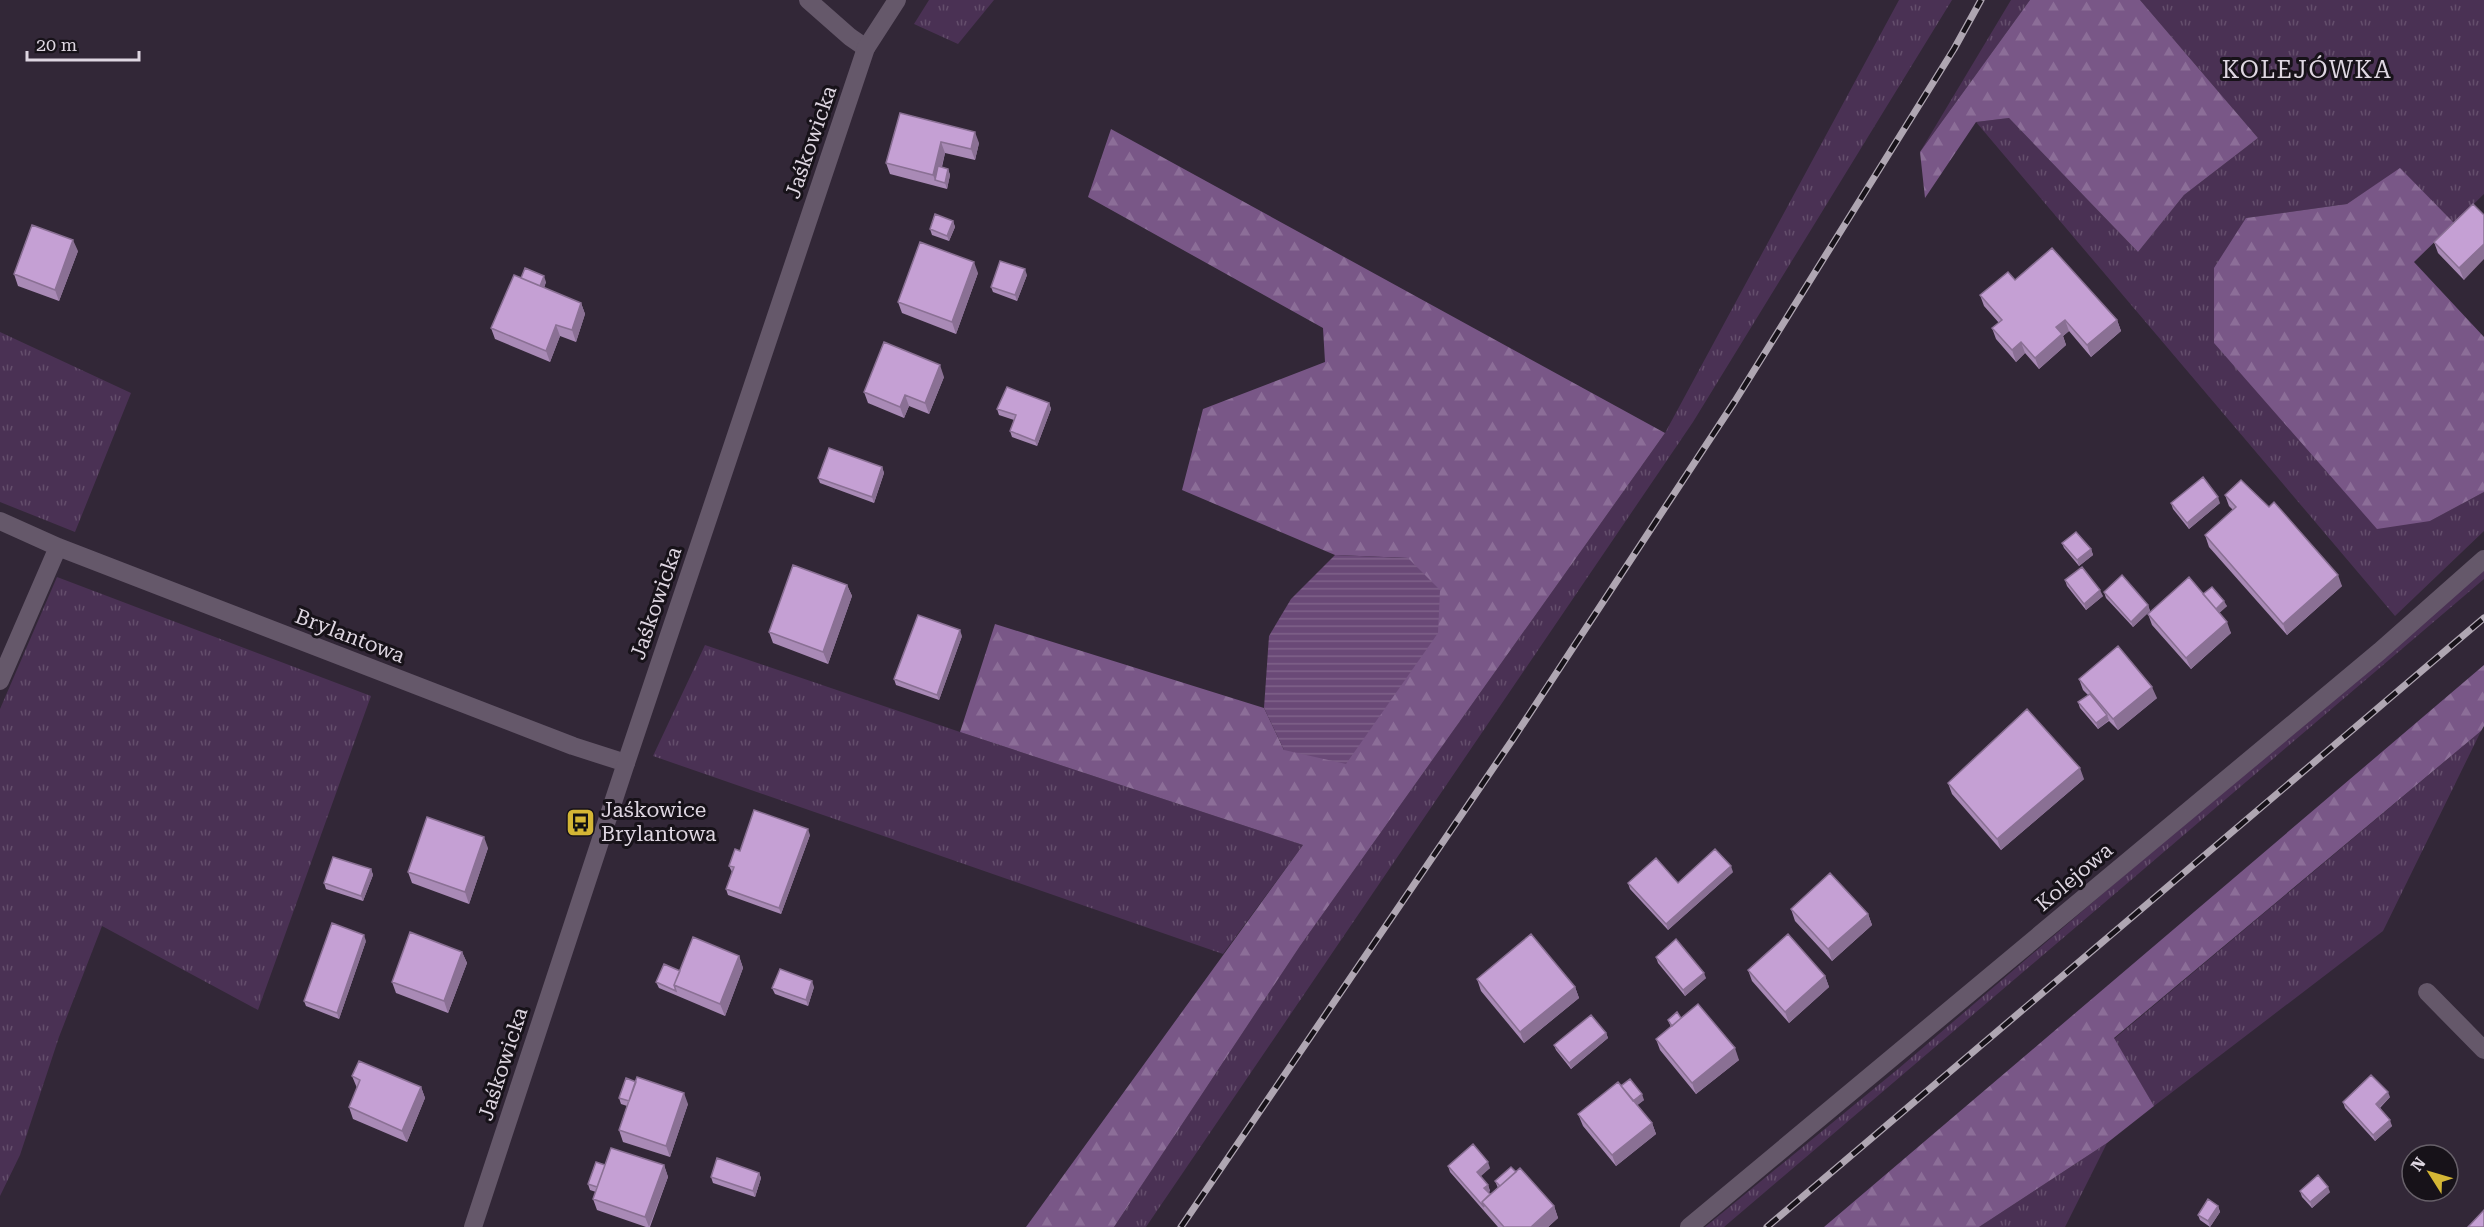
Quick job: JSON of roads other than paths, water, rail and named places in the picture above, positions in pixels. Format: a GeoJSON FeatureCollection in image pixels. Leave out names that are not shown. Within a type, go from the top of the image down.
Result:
{"type":"FeatureCollection","features":[{"type":"Feature","properties":{"kind":"street"},"geometry":{"type":"LineString","coordinates":[[808,0],[866,48]]}},
{"type":"Feature","properties":{"kind":"street","name":"Jaśkowicka"},"geometry":{"type":"LineString","coordinates":[[473,1227],[866,48],[897,0]]}},
{"type":"Feature","properties":{"kind":"street","name":"Brylantowa"},"geometry":{"type":"LineString","coordinates":[[0,520],[58,547],[573,746],[626,763]]}},
{"type":"Feature","properties":{"kind":"street"},"geometry":{"type":"LineString","coordinates":[[0,681],[58,547]]}},
{"type":"Feature","properties":{"kind":"street","name":"Kolejowa"},"geometry":{"type":"LineString","coordinates":[[1689,1227],[2371,659],[2484,559]]}},
{"type":"Feature","properties":{"kind":"street"},"geometry":{"type":"LineString","coordinates":[[2427,992],[2484,1050]]}},
{"type":"Feature","properties":{"kind":"railway"},"geometry":{"type":"LineString","coordinates":[[1181,1227],[1513,739],[1735,401],[1954,49],[1981,0]]}},
{"type":"Feature","properties":{"kind":"railway"},"geometry":{"type":"LineString","coordinates":[[1767,1227],[2484,618]]}},
{"type":"Feature","properties":{"kind":"place","name":"Jaśkowice Brylantowa"},"geometry":{"type":"Point","coordinates":[580,822]}},
{"type":"Feature","properties":{"kind":"district","name":"KOLEJÓWKA"},"geometry":{"type":"Point","coordinates":[2307,70]}}]}
